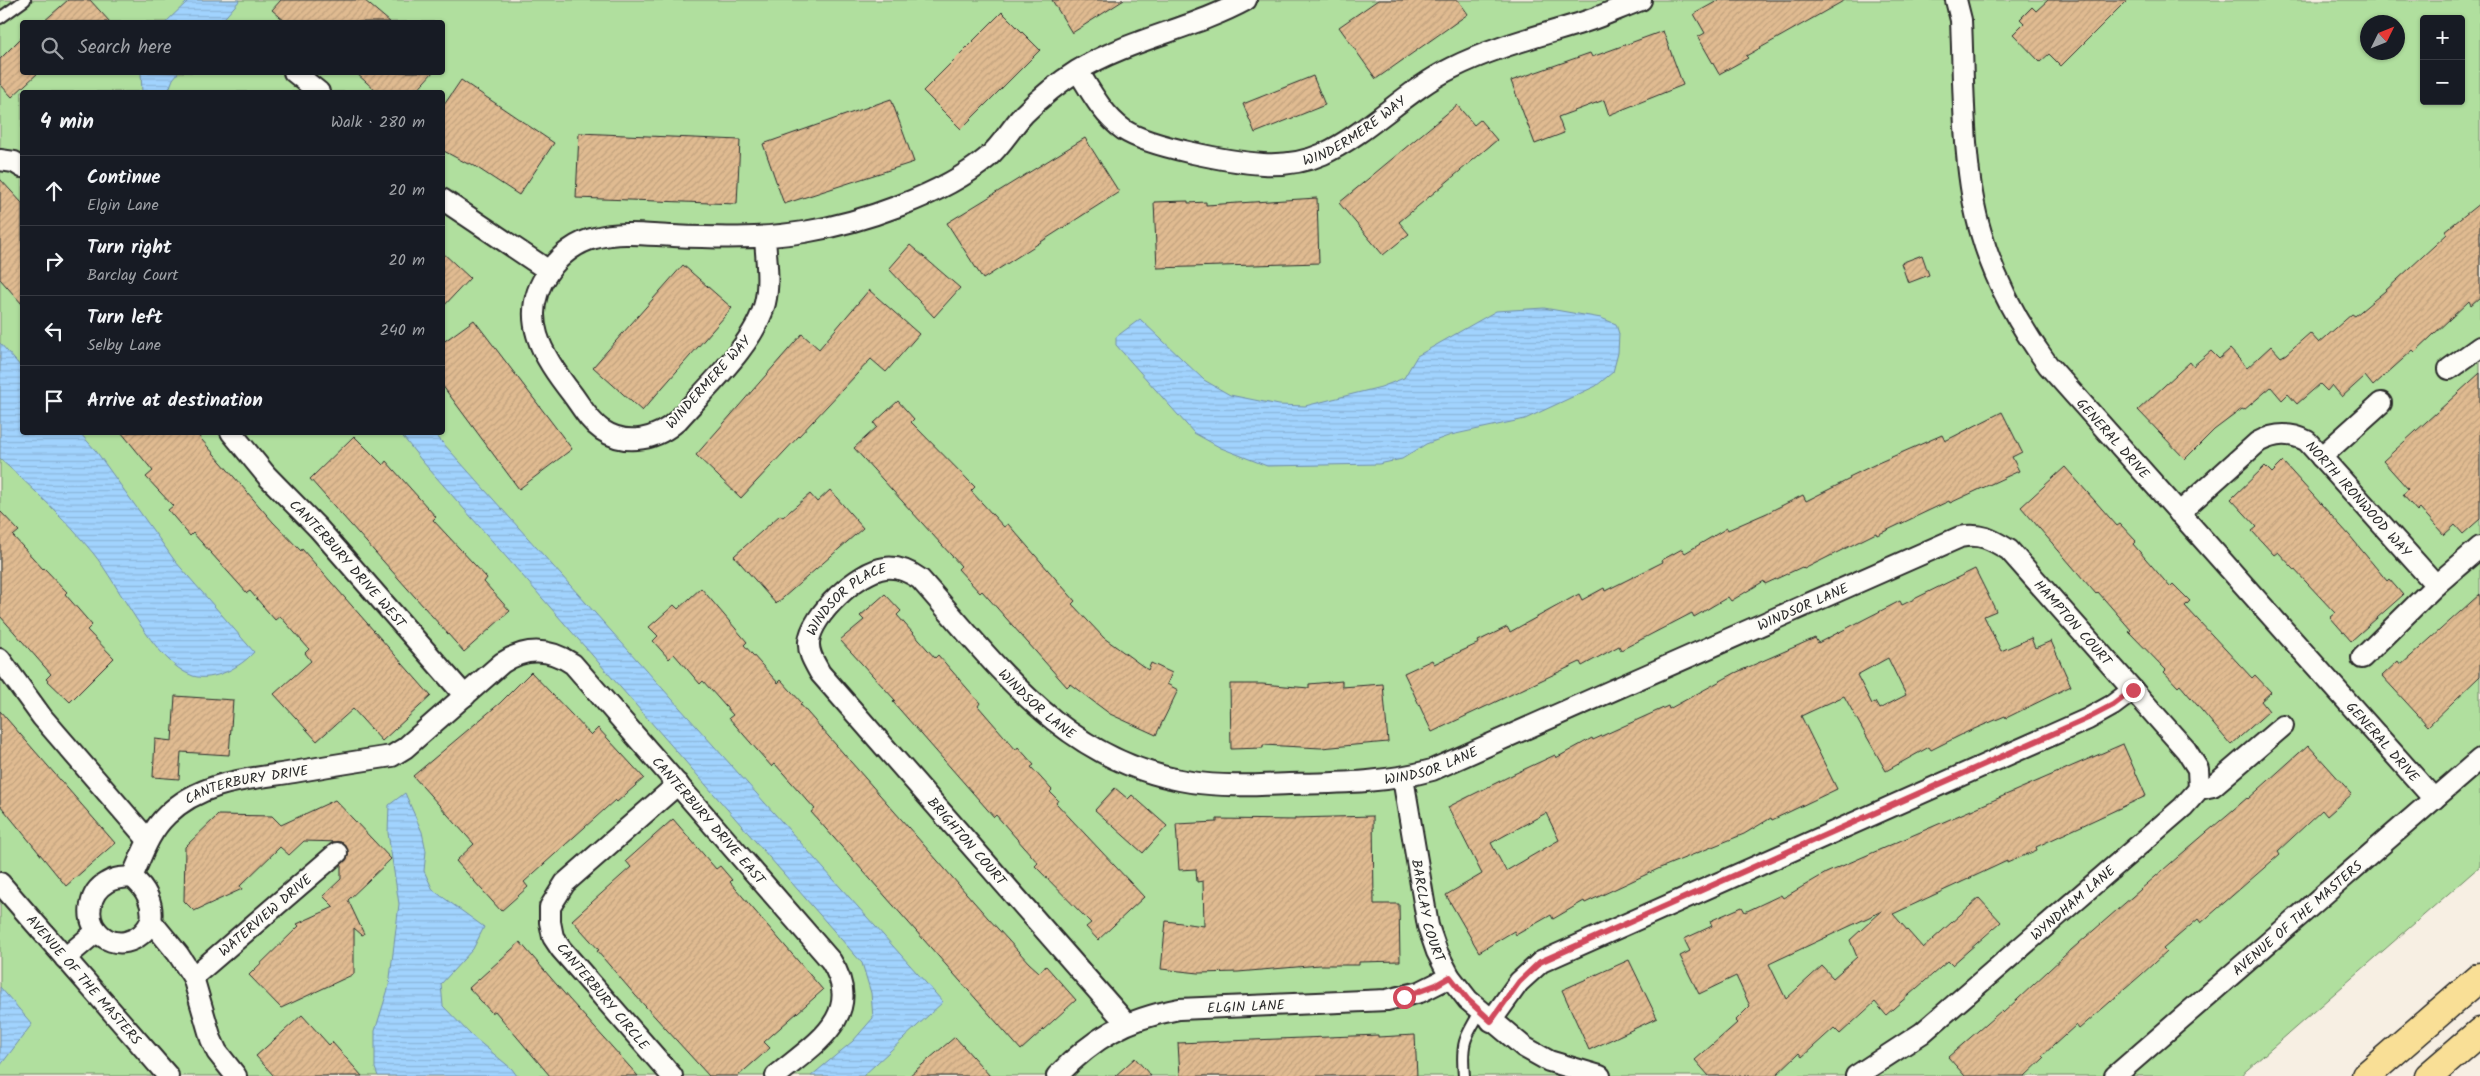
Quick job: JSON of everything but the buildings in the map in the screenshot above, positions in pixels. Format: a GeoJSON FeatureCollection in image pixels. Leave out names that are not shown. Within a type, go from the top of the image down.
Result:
{"type":"FeatureCollection","features":[{"type":"Feature","properties":{"kind":"highway"},"geometry":{"type":"LineString","coordinates":[[2366,1076],[2480,977]]}},
{"type":"Feature","properties":{"kind":"highway"},"geometry":{"type":"LineString","coordinates":[[2429,1076],[2480,1032]]}},
{"type":"Feature","properties":{"kind":"street","name":"WINDERMERE WAY"},"geometry":{"type":"LineString","coordinates":[[765,237],[768,286],[760,318],[752,333],[668,430],[656,436],[629,440],[602,430],[592,420],[552,368],[538,342],[535,313],[537,298],[549,271],[566,252],[578,244],[606,235],[734,238],[765,237],[806,232],[856,220],[890,209],[938,188],[990,156],[1024,114],[1049,91],[1078,71],[1102,58],[1246,0]]}},
{"type":"Feature","properties":{"kind":"street","name":"WINDERMERE WAY"},"geometry":{"type":"LineString","coordinates":[[1078,71],[1102,109],[1124,130],[1138,138],[1163,146],[1248,162],[1279,164],[1306,160],[1334,148],[1449,69],[1475,57],[1587,21],[1641,0]]}},
{"type":"Feature","properties":{"kind":"street","name":"GENERAL DRIVE"},"geometry":{"type":"LineString","coordinates":[[1956,0],[1961,20],[1971,186],[1980,231],[1995,276],[2013,313],[2048,365],[2434,800]]}},
{"type":"Feature","properties":{"kind":"street"},"geometry":{"type":"LineString","coordinates":[[298,75],[316,90]]}},
{"type":"Feature","properties":{"kind":"street"},"geometry":{"type":"LineString","coordinates":[[0,160],[14,162],[20,166]]}},
{"type":"Feature","properties":{"kind":"street"},"geometry":{"type":"LineString","coordinates":[[445,201],[549,271]]}},
{"type":"Feature","properties":{"kind":"street"},"geometry":{"type":"LineString","coordinates":[[2449,369],[2480,347]]}},
{"type":"Feature","properties":{"kind":"street"},"geometry":{"type":"LineString","coordinates":[[2321,457],[2381,404]]}},
{"type":"Feature","properties":{"kind":"street","name":"NORTH IRONWOOD WAY"},"geometry":{"type":"LineString","coordinates":[[2179,513],[2258,442],[2271,435],[2294,434],[2307,441],[2436,585]]}},
{"type":"Feature","properties":{"kind":"street","name":"CANTERBURY DRIVE WEST"},"geometry":{"type":"LineString","coordinates":[[233,435],[267,476],[318,528],[465,696]]}},
{"type":"Feature","properties":{"kind":"street","name":"WINDSOR LANE"},"geometry":{"type":"LineString","coordinates":[[908,571],[920,579],[1015,686],[1045,715],[1075,737],[1112,758],[1164,776],[1192,782],[1234,785],[1367,782],[1403,778],[1432,770],[1960,537],[1974,534],[1989,537]]}},
{"type":"Feature","properties":{"kind":"street","name":"HAMPTON COURT"},"geometry":{"type":"LineString","coordinates":[[1989,537],[2009,550],[2186,750],[2198,770],[2198,788]]}},
{"type":"Feature","properties":{"kind":"street"},"geometry":{"type":"LineString","coordinates":[[2362,658],[2436,585],[2480,547]]}},
{"type":"Feature","properties":{"kind":"street","name":"WINDSOR PLACE"},"geometry":{"type":"LineString","coordinates":[[811,657],[809,643],[811,628],[819,615],[859,578],[872,570],[886,567],[908,571]]}},
{"type":"Feature","properties":{"kind":"street","name":"CANTERBURY DRIVE EAST"},"geometry":{"type":"LineString","coordinates":[[465,696],[514,656],[535,650],[562,656],[573,664],[831,960],[839,972],[843,986],[840,1013],[834,1025],[776,1076]]}},
{"type":"Feature","properties":{"kind":"street","name":"BRIGHTON COURT"},"geometry":{"type":"LineString","coordinates":[[811,657],[820,674],[1126,1023]]}},
{"type":"Feature","properties":{"kind":"street"},"geometry":{"type":"LineString","coordinates":[[0,660],[42,717],[148,840]]}},
{"type":"Feature","properties":{"kind":"street"},"geometry":{"type":"LineString","coordinates":[[1486,1016],[1540,962],[2088,718],[2113,705],[2133,690]]}},
{"type":"Feature","properties":{"kind":"street","name":"CANTERBURY DRIVE"},"geometry":{"type":"LineString","coordinates":[[132,878],[148,840],[157,826],[177,805],[189,797],[216,785],[392,756],[405,748],[465,696]]}},
{"type":"Feature","properties":{"kind":"street","name":"WYNDHAM LANE"},"geometry":{"type":"LineString","coordinates":[[1856,1076],[1922,1033],[2182,807],[2198,788],[2213,786],[2283,726]]}},
{"type":"Feature","properties":{"kind":"street","name":"AVENUE OF THE MASTERS"},"geometry":{"type":"LineString","coordinates":[[2115,1076],[2480,759]]}},
{"type":"Feature","properties":{"kind":"street","name":"BARCLAY COURT"},"geometry":{"type":"LineString","coordinates":[[1403,778],[1428,926],[1437,952],[1450,977],[1468,1000],[1524,1047],[1549,1061],[1600,1076]]}},
{"type":"Feature","properties":{"kind":"street","name":"CANTERBURY CIRCLE"},"geometry":{"type":"LineString","coordinates":[[672,1076],[561,949],[553,936],[550,922],[550,907],[565,883],[678,784]]}},
{"type":"Feature","properties":{"kind":"street","name":"WATERVIEW DRIVE"},"geometry":{"type":"LineString","coordinates":[[193,977],[337,853]]}},
{"type":"Feature","properties":{"kind":"street"},"geometry":{"type":"LineString","coordinates":[[116,878],[132,878],[143,885],[153,910],[145,933],[134,941],[119,942],[107,938],[97,931],[91,920],[90,907],[95,895],[104,883],[116,878]]}},
{"type":"Feature","properties":{"kind":"street","name":"AVENUE OF THE MASTERS"},"geometry":{"type":"LineString","coordinates":[[0,884],[168,1076]]}},
{"type":"Feature","properties":{"kind":"street"},"geometry":{"type":"LineString","coordinates":[[150,922],[178,954],[193,977],[211,1039],[217,1052],[236,1076]]}},
{"type":"Feature","properties":{"kind":"street"},"geometry":{"type":"LineString","coordinates":[[65,958],[97,931]]}},
{"type":"Feature","properties":{"kind":"street","name":"ELGIN LANE"},"geometry":{"type":"LineString","coordinates":[[1058,1076],[1076,1056],[1100,1038],[1126,1023],[1150,1015],[1178,1009],[1387,1000],[1420,992],[1450,977]]}},
{"type":"Feature","properties":{"kind":"lane"},"geometry":{"type":"LineString","coordinates":[[0,18],[25,0]]}},
{"type":"Feature","properties":{"kind":"lane"},"geometry":{"type":"LineString","coordinates":[[1464,1076],[1462,1051],[1466,1035],[1486,1016]]}},
{"type":"Feature","properties":{"kind":"green space"},"geometry":{"type":"Polygon","coordinates":[[[0,0],[2480,0],[2480,866],[2240,1076],[0,1076],[0,0]]]}},
{"type":"Feature","properties":{"kind":"water"},"geometry":{"type":"Polygon","coordinates":[[[189,0],[240,0],[223,20],[168,20],[189,0]]]}},
{"type":"Feature","properties":{"kind":"water"},"geometry":{"type":"Polygon","coordinates":[[[141,75],[176,75],[169,90],[142,90],[141,75]]]}},
{"type":"Feature","properties":{"kind":"water"},"geometry":{"type":"Polygon","coordinates":[[[1544,308],[1601,318],[1616,324],[1619,334],[1618,353],[1613,372],[1596,386],[1525,419],[1451,435],[1426,444],[1402,459],[1379,464],[1267,466],[1221,448],[1194,433],[1116,345],[1116,337],[1140,319],[1204,380],[1230,395],[1279,405],[1305,406],[1381,387],[1404,378],[1417,356],[1496,311],[1544,308]]]}},
{"type":"Feature","properties":{"kind":"water"},"geometry":{"type":"Polygon","coordinates":[[[0,343],[20,366],[20,435],[82,435],[96,451],[175,561],[254,652],[234,668],[209,677],[193,676],[178,668],[164,656],[151,640],[103,567],[72,528],[0,459],[0,343]]]}},
{"type":"Feature","properties":{"kind":"water"},"geometry":{"type":"Polygon","coordinates":[[[402,435],[436,435],[943,1002],[863,1076],[811,1076],[853,1041],[873,1018],[871,993],[862,963],[422,461],[402,435]]]}},
{"type":"Feature","properties":{"kind":"water"},"geometry":{"type":"Polygon","coordinates":[[[405,793],[422,832],[426,851],[424,871],[433,890],[484,927],[473,949],[441,984],[443,1006],[471,1035],[512,1069],[517,1076],[378,1076],[375,1068],[375,1031],[389,986],[399,904],[388,833],[389,805],[405,793]]]}},
{"type":"Feature","properties":{"kind":"water"},"geometry":{"type":"Polygon","coordinates":[[[0,987],[32,1024],[0,1066],[0,987]]]}},
{"type":"Feature","properties":{"kind":"route"},"geometry":{"type":"LineString","coordinates":[[1404,997],[1420,992],[1450,977],[1468,1000],[1491,1021],[1519,982],[1529,970],[1540,962],[2088,718],[2113,705],[2133,690]]}}]}
